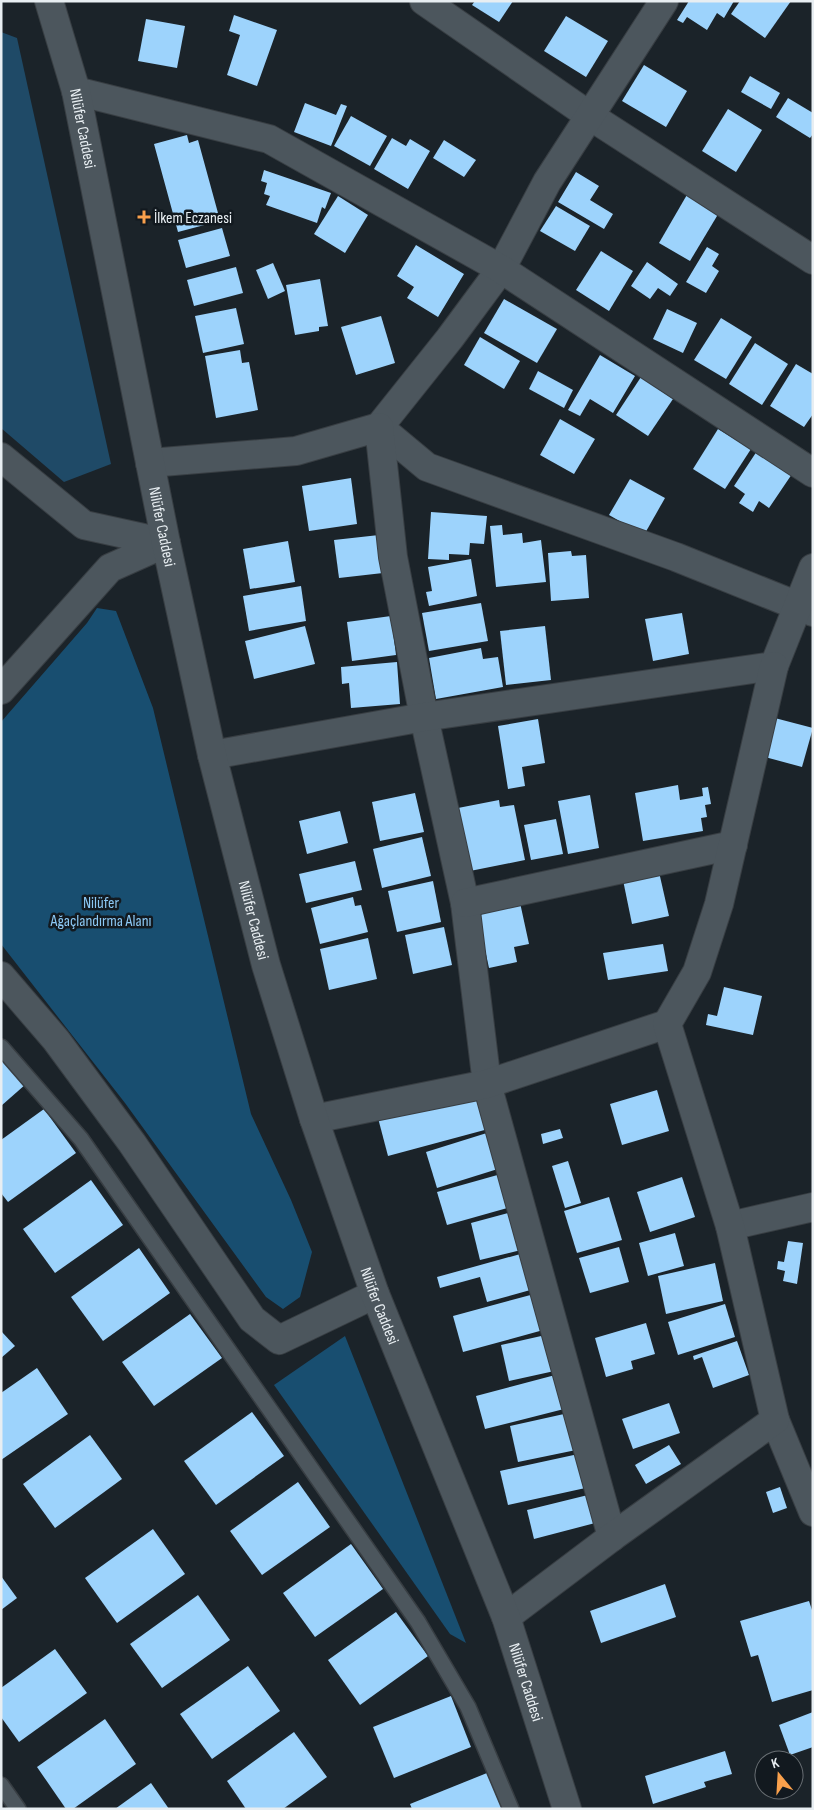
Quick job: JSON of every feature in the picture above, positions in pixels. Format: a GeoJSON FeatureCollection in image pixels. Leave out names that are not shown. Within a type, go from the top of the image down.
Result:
{"type":"FeatureCollection","features":[{"type":"Feature","properties":{"kind":"street","name":"Nilüfer Caddesi"},"geometry":{"type":"LineString","coordinates":[[49,1],[76,91],[166,543],[212,755],[266,965],[314,1119],[375,1294],[506,1617],[567,1809]]}},
{"type":"Feature","properties":{"kind":"street"},"geometry":{"type":"LineString","coordinates":[[424,1],[590,116],[813,260]]}},
{"type":"Feature","properties":{"kind":"street"},"geometry":{"type":"LineString","coordinates":[[150,463],[296,451],[379,427],[450,338],[501,269],[547,182],[664,1]]}},
{"type":"Feature","properties":{"kind":"street"},"geometry":{"type":"LineString","coordinates":[[76,91],[269,139],[501,269],[813,473]]}},
{"type":"Feature","properties":{"kind":"street"},"geometry":{"type":"LineString","coordinates":[[379,427],[427,466],[676,557],[805,610]]}},
{"type":"Feature","properties":{"kind":"street"},"geometry":{"type":"LineString","coordinates":[[379,427],[393,557],[424,717],[465,903],[487,1084],[612,1537]]}},
{"type":"Feature","properties":{"kind":"street"},"geometry":{"type":"LineString","coordinates":[[1,457],[84,525],[166,543]]}},
{"type":"Feature","properties":{"kind":"street"},"geometry":{"type":"LineString","coordinates":[[1,690],[110,568],[166,543]]}},
{"type":"Feature","properties":{"kind":"street"},"geometry":{"type":"LineString","coordinates":[[314,1119],[487,1084],[667,1024],[697,972],[719,904],[774,666],[805,610],[813,568]]}},
{"type":"Feature","properties":{"kind":"street"},"geometry":{"type":"LineString","coordinates":[[212,755],[424,717],[774,666]]}},
{"type":"Feature","properties":{"kind":"street"},"geometry":{"type":"LineString","coordinates":[[465,903],[733,845]]}},
{"type":"Feature","properties":{"kind":"street"},"geometry":{"type":"LineString","coordinates":[[1,976],[56,1040],[120,1127],[252,1319],[280,1340],[375,1294]]}},
{"type":"Feature","properties":{"kind":"street"},"geometry":{"type":"LineString","coordinates":[[667,1024],[730,1226],[775,1420],[813,1512]]}},
{"type":"Feature","properties":{"kind":"street"},"geometry":{"type":"LineString","coordinates":[[730,1226],[813,1207]]}},
{"type":"Feature","properties":{"kind":"street"},"geometry":{"type":"LineString","coordinates":[[506,1617],[612,1537],[775,1420]]}},
{"type":"Feature","properties":{"kind":"lane"},"geometry":{"type":"LineString","coordinates":[[1,1047],[81,1140],[418,1622],[468,1707],[511,1809]]}},
{"type":"Feature","properties":{"kind":"lane"},"geometry":{"type":"LineString","coordinates":[[1,1785],[18,1809]]}},
{"type":"Feature","properties":{"kind":"shaded area"},"geometry":{"type":"Polygon","coordinates":[[[1,32],[17,38],[111,464],[64,482],[1,428],[1,32]]]}},
{"type":"Feature","properties":{"kind":"green space","name":"Nilüfer Ağaçlandırma Alanı"},"geometry":{"type":"Polygon","coordinates":[[[97,608],[116,611],[153,708],[251,1114],[291,1200],[312,1252],[300,1297],[283,1309],[266,1297],[125,1103],[1,944],[1,722],[87,623],[97,608]]]}},
{"type":"Feature","properties":{"kind":"green space"},"geometry":{"type":"Polygon","coordinates":[[[345,1336],[466,1643],[450,1634],[274,1385],[345,1336]]]}},
{"type":"Feature","properties":{"kind":"building"},"geometry":{"type":"Polygon","coordinates":[[[475,1],[513,1],[499,22],[472,5],[475,1]]]}},
{"type":"Feature","properties":{"kind":"building"},"geometry":{"type":"Polygon","coordinates":[[[689,1],[734,1],[724,18],[717,13],[707,30],[687,17],[683,23],[677,20],[689,1]]]}},
{"type":"Feature","properties":{"kind":"building"},"geometry":{"type":"Polygon","coordinates":[[[740,1],[791,1],[765,38],[731,14],[740,1]]]}},
{"type":"Feature","properties":{"kind":"building"},"geometry":{"type":"Polygon","coordinates":[[[234,15],[277,30],[257,86],[227,75],[240,35],[229,31],[234,15]]]}},
{"type":"Feature","properties":{"kind":"building"},"geometry":{"type":"Polygon","coordinates":[[[566,16],[608,41],[586,77],[544,51],[566,16]]]}},
{"type":"Feature","properties":{"kind":"building"},"geometry":{"type":"Polygon","coordinates":[[[146,19],[185,26],[177,68],[138,61],[146,19]]]}},
{"type":"Feature","properties":{"kind":"building"},"geometry":{"type":"Polygon","coordinates":[[[644,65],[687,91],[666,127],[622,101],[644,65]]]}},
{"type":"Feature","properties":{"kind":"building"},"geometry":{"type":"Polygon","coordinates":[[[750,76],[780,93],[771,109],[741,92],[750,76]]]}},
{"type":"Feature","properties":{"kind":"building"},"geometry":{"type":"Polygon","coordinates":[[[788,98],[813,113],[813,134],[810,138],[776,117],[788,98]]]}},
{"type":"Feature","properties":{"kind":"building"},"geometry":{"type":"Polygon","coordinates":[[[305,103],[336,115],[341,104],[347,106],[331,146],[294,132],[305,103]]]}},
{"type":"Feature","properties":{"kind":"building"},"geometry":{"type":"Polygon","coordinates":[[[728,109],[762,130],[736,172],[702,151],[728,109]]]}},
{"type":"Feature","properties":{"kind":"building"},"geometry":{"type":"Polygon","coordinates":[[[351,116],[387,136],[370,166],[334,146],[351,116]]]}},
{"type":"Feature","properties":{"kind":"building"},"geometry":{"type":"Polygon","coordinates":[[[187,135],[189,143],[198,140],[218,213],[210,215],[212,223],[178,232],[154,144],[187,135]]]}},
{"type":"Feature","properties":{"kind":"building"},"geometry":{"type":"Polygon","coordinates":[[[392,138],[406,146],[410,139],[430,151],[408,189],[374,169],[392,138]]]}},
{"type":"Feature","properties":{"kind":"building"},"geometry":{"type":"Polygon","coordinates":[[[444,140],[476,160],[464,177],[433,158],[444,140]]]}},
{"type":"Feature","properties":{"kind":"building"},"geometry":{"type":"Polygon","coordinates":[[[264,170],[331,193],[325,209],[322,207],[317,223],[266,205],[270,196],[264,194],[267,183],[261,181],[264,170]]]}},
{"type":"Feature","properties":{"kind":"building"},"geometry":{"type":"Polygon","coordinates":[[[576,172],[599,186],[590,200],[613,214],[604,229],[558,202],[576,172]]]}},
{"type":"Feature","properties":{"kind":"building"},"geometry":{"type":"Polygon","coordinates":[[[688,193],[720,211],[690,261],[659,243],[688,193]]]}},
{"type":"Feature","properties":{"kind":"building"},"geometry":{"type":"Polygon","coordinates":[[[338,196],[368,215],[345,253],[314,234],[338,196]]]}},
{"type":"Feature","properties":{"kind":"building"},"geometry":{"type":"Polygon","coordinates":[[[556,206],[590,226],[575,251],[540,231],[556,206]]]}},
{"type":"Feature","properties":{"kind":"building"},"geometry":{"type":"Polygon","coordinates":[[[222,228],[230,256],[186,268],[178,240],[222,228]]]}},
{"type":"Feature","properties":{"kind":"building"},"geometry":{"type":"Polygon","coordinates":[[[416,245],[464,274],[438,317],[407,298],[414,287],[397,276],[416,245]]]}},
{"type":"Feature","properties":{"kind":"building"},"geometry":{"type":"Polygon","coordinates":[[[707,247],[719,254],[712,266],[719,271],[706,293],[686,282],[707,247]]]}},
{"type":"Feature","properties":{"kind":"building"},"geometry":{"type":"Polygon","coordinates":[[[601,251],[633,271],[609,311],[576,290],[601,251]]]}},
{"type":"Feature","properties":{"kind":"building"},"geometry":{"type":"Polygon","coordinates":[[[647,262],[678,284],[670,296],[658,288],[650,299],[631,286],[647,262]]]}},
{"type":"Feature","properties":{"kind":"building"},"geometry":{"type":"Polygon","coordinates":[[[273,263],[285,291],[268,299],[256,270],[273,263]]]}},
{"type":"Feature","properties":{"kind":"building"},"geometry":{"type":"Polygon","coordinates":[[[236,267],[243,293],[194,306],[187,280],[236,267]]]}},
{"type":"Feature","properties":{"kind":"building"},"geometry":{"type":"Polygon","coordinates":[[[320,279],[328,326],[319,327],[319,331],[295,335],[286,285],[320,279]]]}},
{"type":"Feature","properties":{"kind":"building"},"geometry":{"type":"Polygon","coordinates":[[[504,299],[557,329],[537,363],[484,333],[504,299]]]}},
{"type":"Feature","properties":{"kind":"building"},"geometry":{"type":"Polygon","coordinates":[[[236,308],[244,344],[203,353],[195,316],[236,308]]]}},
{"type":"Feature","properties":{"kind":"building"},"geometry":{"type":"Polygon","coordinates":[[[667,309],[697,323],[683,353],[653,339],[667,309]]]}},
{"type":"Feature","properties":{"kind":"building"},"geometry":{"type":"Polygon","coordinates":[[[381,316],[395,363],[356,375],[341,327],[381,316]]]}},
{"type":"Feature","properties":{"kind":"building"},"geometry":{"type":"Polygon","coordinates":[[[721,318],[752,337],[726,379],[694,360],[721,318]]]}},
{"type":"Feature","properties":{"kind":"building"},"geometry":{"type":"Polygon","coordinates":[[[480,337],[520,361],[504,389],[464,365],[480,337]]]}},
{"type":"Feature","properties":{"kind":"building"},"geometry":{"type":"Polygon","coordinates":[[[755,343],[788,364],[762,405],[729,384],[755,343]]]}},
{"type":"Feature","properties":{"kind":"building"},"geometry":{"type":"Polygon","coordinates":[[[240,350],[242,363],[249,362],[258,410],[216,418],[205,356],[240,350]]]}},
{"type":"Feature","properties":{"kind":"building"},"geometry":{"type":"Polygon","coordinates":[[[600,355],[635,376],[613,413],[590,399],[580,416],[568,410],[600,355]]]}},
{"type":"Feature","properties":{"kind":"building"},"geometry":{"type":"Polygon","coordinates":[[[796,364],[813,374],[813,414],[804,427],[770,406],[796,364]]]}},
{"type":"Feature","properties":{"kind":"building"},"geometry":{"type":"Polygon","coordinates":[[[538,371],[573,390],[564,408],[529,389],[538,371]]]}},
{"type":"Feature","properties":{"kind":"building"},"geometry":{"type":"Polygon","coordinates":[[[641,377],[673,399],[648,436],[616,415],[641,377]]]}},
{"type":"Feature","properties":{"kind":"building"},"geometry":{"type":"Polygon","coordinates":[[[560,419],[595,439],[574,474],[540,455],[560,419]]]}},
{"type":"Feature","properties":{"kind":"building"},"geometry":{"type":"Polygon","coordinates":[[[718,429],[751,449],[725,489],[693,469],[718,429]]]}},
{"type":"Feature","properties":{"kind":"building"},"geometry":{"type":"Polygon","coordinates":[[[757,451],[792,474],[769,508],[759,501],[753,512],[739,503],[745,494],[734,486],[757,451]]]}},
{"type":"Feature","properties":{"kind":"building"},"geometry":{"type":"Polygon","coordinates":[[[351,478],[357,524],[309,531],[302,486],[351,478]]]}},
{"type":"Feature","properties":{"kind":"building"},"geometry":{"type":"Polygon","coordinates":[[[630,479],[665,498],[644,535],[609,515],[630,479]]]}},
{"type":"Feature","properties":{"kind":"building"},"geometry":{"type":"Polygon","coordinates":[[[431,512],[487,516],[484,544],[470,543],[469,555],[449,554],[449,560],[428,559],[431,512]]]}},
{"type":"Feature","properties":{"kind":"building"},"geometry":{"type":"Polygon","coordinates":[[[502,525],[503,535],[522,533],[523,543],[541,540],[546,582],[496,587],[490,526],[502,525]]]}},
{"type":"Feature","properties":{"kind":"building"},"geometry":{"type":"Polygon","coordinates":[[[379,535],[383,573],[339,578],[334,540],[379,535]]]}},
{"type":"Feature","properties":{"kind":"building"},"geometry":{"type":"Polygon","coordinates":[[[288,541],[295,582],[250,589],[243,549],[288,541]]]}},
{"type":"Feature","properties":{"kind":"building"},"geometry":{"type":"Polygon","coordinates":[[[571,551],[572,556],[586,555],[589,598],[551,601],[548,553],[571,551]]]}},
{"type":"Feature","properties":{"kind":"building"},"geometry":{"type":"Polygon","coordinates":[[[471,559],[477,596],[429,606],[426,592],[432,591],[428,567],[471,559]]]}},
{"type":"Feature","properties":{"kind":"building"},"geometry":{"type":"Polygon","coordinates":[[[301,586],[306,621],[249,631],[243,596],[301,586]]]}},
{"type":"Feature","properties":{"kind":"building"},"geometry":{"type":"Polygon","coordinates":[[[481,603],[488,641],[429,651],[422,613],[481,603]]]}},
{"type":"Feature","properties":{"kind":"building"},"geometry":{"type":"Polygon","coordinates":[[[682,613],[689,654],[653,661],[645,619],[682,613]]]}},
{"type":"Feature","properties":{"kind":"building"},"geometry":{"type":"Polygon","coordinates":[[[391,616],[396,655],[352,661],[347,622],[391,616]]]}},
{"type":"Feature","properties":{"kind":"building"},"geometry":{"type":"Polygon","coordinates":[[[305,626],[315,664],[254,679],[245,641],[305,626]]]}},
{"type":"Feature","properties":{"kind":"building"},"geometry":{"type":"Polygon","coordinates":[[[545,626],[551,680],[506,685],[500,631],[545,626]]]}},
{"type":"Feature","properties":{"kind":"building"},"geometry":{"type":"Polygon","coordinates":[[[481,648],[483,659],[498,657],[503,687],[436,699],[429,658],[481,648]]]}},
{"type":"Feature","properties":{"kind":"building"},"geometry":{"type":"Polygon","coordinates":[[[397,662],[400,704],[351,708],[349,683],[342,684],[341,667],[397,662]]]}},
{"type":"Feature","properties":{"kind":"building"},"geometry":{"type":"Polygon","coordinates":[[[771,717],[813,728],[802,767],[765,757],[771,717]]]}},
{"type":"Feature","properties":{"kind":"building"},"geometry":{"type":"Polygon","coordinates":[[[538,719],[545,763],[522,767],[525,786],[508,789],[498,726],[538,719]]]}},
{"type":"Feature","properties":{"kind":"building"},"geometry":{"type":"Polygon","coordinates":[[[678,785],[680,800],[703,796],[702,788],[708,787],[711,804],[705,805],[707,817],[701,818],[703,831],[643,841],[635,793],[678,785]]]}},
{"type":"Feature","properties":{"kind":"building"},"geometry":{"type":"Polygon","coordinates":[[[415,793],[424,832],[380,841],[372,802],[415,793]]]}},
{"type":"Feature","properties":{"kind":"building"},"geometry":{"type":"Polygon","coordinates":[[[590,795],[599,848],[568,854],[558,801],[590,795]]]}},
{"type":"Feature","properties":{"kind":"building"},"geometry":{"type":"Polygon","coordinates":[[[499,800],[500,807],[514,805],[525,860],[470,871],[458,808],[499,800]]]}},
{"type":"Feature","properties":{"kind":"building"},"geometry":{"type":"Polygon","coordinates":[[[340,811],[348,843],[307,854],[299,821],[340,811]]]}},
{"type":"Feature","properties":{"kind":"building"},"geometry":{"type":"Polygon","coordinates":[[[556,819],[563,854],[531,860],[524,825],[556,819]]]}},
{"type":"Feature","properties":{"kind":"building"},"geometry":{"type":"Polygon","coordinates":[[[422,837],[431,876],[382,888],[373,849],[422,837]]]}},
{"type":"Feature","properties":{"kind":"building"},"geometry":{"type":"Polygon","coordinates":[[[355,861],[362,890],[306,903],[299,874],[355,861]]]}},
{"type":"Feature","properties":{"kind":"building"},"geometry":{"type":"Polygon","coordinates":[[[659,872],[669,916],[632,924],[623,880],[659,872]]]}},
{"type":"Feature","properties":{"kind":"building"},"geometry":{"type":"Polygon","coordinates":[[[433,881],[441,922],[397,932],[388,891],[433,881]]]}},
{"type":"Feature","properties":{"kind":"building"},"geometry":{"type":"Polygon","coordinates":[[[353,897],[355,906],[361,905],[368,932],[320,944],[311,908],[353,897]]]}},
{"type":"Feature","properties":{"kind":"building"},"geometry":{"type":"Polygon","coordinates":[[[519,898],[529,944],[514,947],[517,962],[489,968],[476,908],[519,898]]]}},
{"type":"Feature","properties":{"kind":"building"},"geometry":{"type":"Polygon","coordinates":[[[444,927],[452,965],[413,974],[405,935],[444,927]]]}},
{"type":"Feature","properties":{"kind":"building"},"geometry":{"type":"Polygon","coordinates":[[[368,938],[377,979],[329,990],[320,949],[368,938]]]}},
{"type":"Feature","properties":{"kind":"building"},"geometry":{"type":"Polygon","coordinates":[[[663,944],[668,971],[608,980],[603,953],[663,944]]]}},
{"type":"Feature","properties":{"kind":"building"},"geometry":{"type":"Polygon","coordinates":[[[724,987],[762,996],[753,1035],[706,1025],[708,1014],[717,1016],[724,987]]]}},
{"type":"Feature","properties":{"kind":"building"},"geometry":{"type":"Polygon","coordinates":[[[1,1057],[26,1084],[1,1106],[1,1057]]]}},
{"type":"Feature","properties":{"kind":"building"},"geometry":{"type":"Polygon","coordinates":[[[482,1090],[492,1128],[388,1156],[378,1118],[482,1090]]]}},
{"type":"Feature","properties":{"kind":"building"},"geometry":{"type":"Polygon","coordinates":[[[657,1090],[669,1131],[622,1145],[610,1104],[657,1090]]]}},
{"type":"Feature","properties":{"kind":"building"},"geometry":{"type":"Polygon","coordinates":[[[44,1109],[76,1153],[8,1202],[1,1193],[1,1140],[44,1109]]]}},
{"type":"Feature","properties":{"kind":"building"},"geometry":{"type":"Polygon","coordinates":[[[560,1129],[563,1138],[543,1144],[541,1134],[560,1129]]]}},
{"type":"Feature","properties":{"kind":"building"},"geometry":{"type":"Polygon","coordinates":[[[490,1132],[501,1168],[437,1188],[426,1152],[490,1132]]]}},
{"type":"Feature","properties":{"kind":"building"},"geometry":{"type":"Polygon","coordinates":[[[568,1161],[581,1203],[565,1208],[552,1166],[568,1161]]]}},
{"type":"Feature","properties":{"kind":"building"},"geometry":{"type":"Polygon","coordinates":[[[501,1174],[511,1207],[447,1225],[437,1192],[501,1174]]]}},
{"type":"Feature","properties":{"kind":"building"},"geometry":{"type":"Polygon","coordinates":[[[682,1177],[695,1217],[650,1232],[637,1192],[682,1177]]]}},
{"type":"Feature","properties":{"kind":"building"},"geometry":{"type":"Polygon","coordinates":[[[91,1180],[123,1225],[55,1273],[23,1229],[91,1180]]]}},
{"type":"Feature","properties":{"kind":"building"},"geometry":{"type":"Polygon","coordinates":[[[609,1197],[622,1240],[577,1253],[564,1211],[609,1197]]]}},
{"type":"Feature","properties":{"kind":"building"},"geometry":{"type":"Polygon","coordinates":[[[512,1212],[521,1250],[480,1260],[471,1223],[512,1212]]]}},
{"type":"Feature","properties":{"kind":"building"},"geometry":{"type":"Polygon","coordinates":[[[675,1233],[684,1266],[648,1276],[639,1243],[675,1233]]]}},
{"type":"Feature","properties":{"kind":"building"},"geometry":{"type":"Polygon","coordinates":[[[788,1241],[803,1243],[797,1284],[783,1281],[785,1271],[777,1269],[778,1261],[784,1262],[788,1241]]]}},
{"type":"Feature","properties":{"kind":"building"},"geometry":{"type":"Polygon","coordinates":[[[619,1247],[629,1282],[590,1293],[579,1258],[619,1247]]]}},
{"type":"Feature","properties":{"kind":"building"},"geometry":{"type":"Polygon","coordinates":[[[139,1248],[170,1293],[103,1341],[71,1297],[139,1248]]]}},
{"type":"Feature","properties":{"kind":"building"},"geometry":{"type":"Polygon","coordinates":[[[524,1253],[534,1289],[487,1302],[480,1277],[440,1288],[437,1277],[524,1253]]]}},
{"type":"Feature","properties":{"kind":"building"},"geometry":{"type":"Polygon","coordinates":[[[715,1263],[723,1301],[666,1314],[658,1276],[715,1263]]]}},
{"type":"Feature","properties":{"kind":"building"},"geometry":{"type":"Polygon","coordinates":[[[538,1293],[547,1329],[463,1352],[453,1316],[538,1293]]]}},
{"type":"Feature","properties":{"kind":"building"},"geometry":{"type":"Polygon","coordinates":[[[725,1304],[735,1337],[678,1355],[668,1322],[725,1304]]]}},
{"type":"Feature","properties":{"kind":"building"},"geometry":{"type":"Polygon","coordinates":[[[190,1314],[222,1358],[154,1406],[122,1362],[190,1314]]]}},
{"type":"Feature","properties":{"kind":"building"},"geometry":{"type":"Polygon","coordinates":[[[646,1323],[655,1354],[631,1361],[633,1369],[606,1377],[595,1338],[646,1323]]]}},
{"type":"Feature","properties":{"kind":"building"},"geometry":{"type":"Polygon","coordinates":[[[1,1331],[15,1346],[1,1358],[1,1331]]]}},
{"type":"Feature","properties":{"kind":"building"},"geometry":{"type":"Polygon","coordinates":[[[550,1334],[559,1370],[509,1381],[501,1345],[550,1334]]]}},
{"type":"Feature","properties":{"kind":"building"},"geometry":{"type":"Polygon","coordinates":[[[737,1341],[749,1375],[713,1388],[702,1357],[694,1360],[693,1356],[737,1341]]]}},
{"type":"Feature","properties":{"kind":"building"},"geometry":{"type":"Polygon","coordinates":[[[37,1368],[68,1414],[1,1460],[1,1393],[37,1368]]]}},
{"type":"Feature","properties":{"kind":"building"},"geometry":{"type":"Polygon","coordinates":[[[559,1374],[568,1408],[485,1429],[476,1396],[559,1374]]]}},
{"type":"Feature","properties":{"kind":"building"},"geometry":{"type":"Polygon","coordinates":[[[669,1403],[680,1433],[633,1449],[622,1419],[669,1403]]]}},
{"type":"Feature","properties":{"kind":"building"},"geometry":{"type":"Polygon","coordinates":[[[252,1412],[284,1456],[216,1505],[184,1461],[252,1412]]]}},
{"type":"Feature","properties":{"kind":"building"},"geometry":{"type":"Polygon","coordinates":[[[573,1412],[581,1449],[518,1462],[510,1426],[573,1412]]]}},
{"type":"Feature","properties":{"kind":"building"},"geometry":{"type":"Polygon","coordinates":[[[90,1435],[122,1479],[55,1528],[23,1484],[90,1435]]]}},
{"type":"Feature","properties":{"kind":"building"},"geometry":{"type":"Polygon","coordinates":[[[669,1445],[681,1464],[646,1484],[635,1465],[669,1445]]]}},
{"type":"Feature","properties":{"kind":"building"},"geometry":{"type":"Polygon","coordinates":[[[583,1453],[590,1487],[508,1505],[500,1471],[583,1453]]]}},
{"type":"Feature","properties":{"kind":"building"},"geometry":{"type":"Polygon","coordinates":[[[298,1482],[330,1527],[262,1575],[230,1531],[298,1482]]]}},
{"type":"Feature","properties":{"kind":"building"},"geometry":{"type":"Polygon","coordinates":[[[780,1487],[787,1508],[773,1513],[766,1492],[780,1487]]]}},
{"type":"Feature","properties":{"kind":"building"},"geometry":{"type":"Polygon","coordinates":[[[592,1494],[599,1522],[534,1539],[527,1510],[592,1494]]]}},
{"type":"Feature","properties":{"kind":"building"},"geometry":{"type":"Polygon","coordinates":[[[153,1529],[185,1574],[117,1623],[85,1578],[153,1529]]]}},
{"type":"Feature","properties":{"kind":"building"},"geometry":{"type":"Polygon","coordinates":[[[351,1544],[383,1589],[315,1637],[283,1593],[351,1544]]]}},
{"type":"Feature","properties":{"kind":"building"},"geometry":{"type":"Polygon","coordinates":[[[1,1576],[17,1598],[1,1610],[1,1576]]]}},
{"type":"Feature","properties":{"kind":"building"},"geometry":{"type":"Polygon","coordinates":[[[665,1584],[676,1617],[601,1643],[590,1611],[665,1584]]]}},
{"type":"Feature","properties":{"kind":"building"},"geometry":{"type":"Polygon","coordinates":[[[198,1595],[230,1640],[162,1688],[130,1644],[198,1595]]]}},
{"type":"Feature","properties":{"kind":"building"},"geometry":{"type":"Polygon","coordinates":[[[809,1601],[813,1613],[813,1690],[772,1702],[758,1655],[751,1657],[740,1621],[809,1601]]]}},
{"type":"Feature","properties":{"kind":"building"},"geometry":{"type":"Polygon","coordinates":[[[396,1612],[428,1656],[360,1705],[328,1660],[396,1612]]]}},
{"type":"Feature","properties":{"kind":"building"},"geometry":{"type":"Polygon","coordinates":[[[55,1649],[87,1693],[19,1742],[1,1717],[1,1688],[55,1649]]]}},
{"type":"Feature","properties":{"kind":"building"},"geometry":{"type":"Polygon","coordinates":[[[248,1666],[280,1711],[212,1759],[180,1714],[248,1666]]]}},
{"type":"Feature","properties":{"kind":"building"},"geometry":{"type":"Polygon","coordinates":[[[451,1696],[471,1747],[394,1778],[373,1727],[451,1696]]]}},
{"type":"Feature","properties":{"kind":"building"},"geometry":{"type":"Polygon","coordinates":[[[813,1712],[813,1747],[804,1750],[788,1750],[779,1725],[813,1712]]]}},
{"type":"Feature","properties":{"kind":"building"},"geometry":{"type":"Polygon","coordinates":[[[105,1719],[136,1764],[73,1809],[66,1809],[37,1767],[105,1719]]]}},
{"type":"Feature","properties":{"kind":"building"},"geometry":{"type":"Polygon","coordinates":[[[294,1732],[327,1777],[283,1809],[246,1809],[227,1781],[294,1732]]]}},
{"type":"Feature","properties":{"kind":"building"},"geometry":{"type":"Polygon","coordinates":[[[725,1751],[732,1774],[704,1782],[706,1787],[653,1804],[645,1776],[725,1751]]]}},
{"type":"Feature","properties":{"kind":"building"},"geometry":{"type":"Polygon","coordinates":[[[487,1773],[502,1809],[412,1809],[410,1804],[487,1773]]]}},
{"type":"Feature","properties":{"kind":"building"},"geometry":{"type":"Polygon","coordinates":[[[151,1783],[169,1809],[115,1809],[151,1783]]]}},
{"type":"Feature","properties":{"kind":"place","name":"İlkem Eczanesi"},"geometry":{"type":"Point","coordinates":[144,217]}}]}
